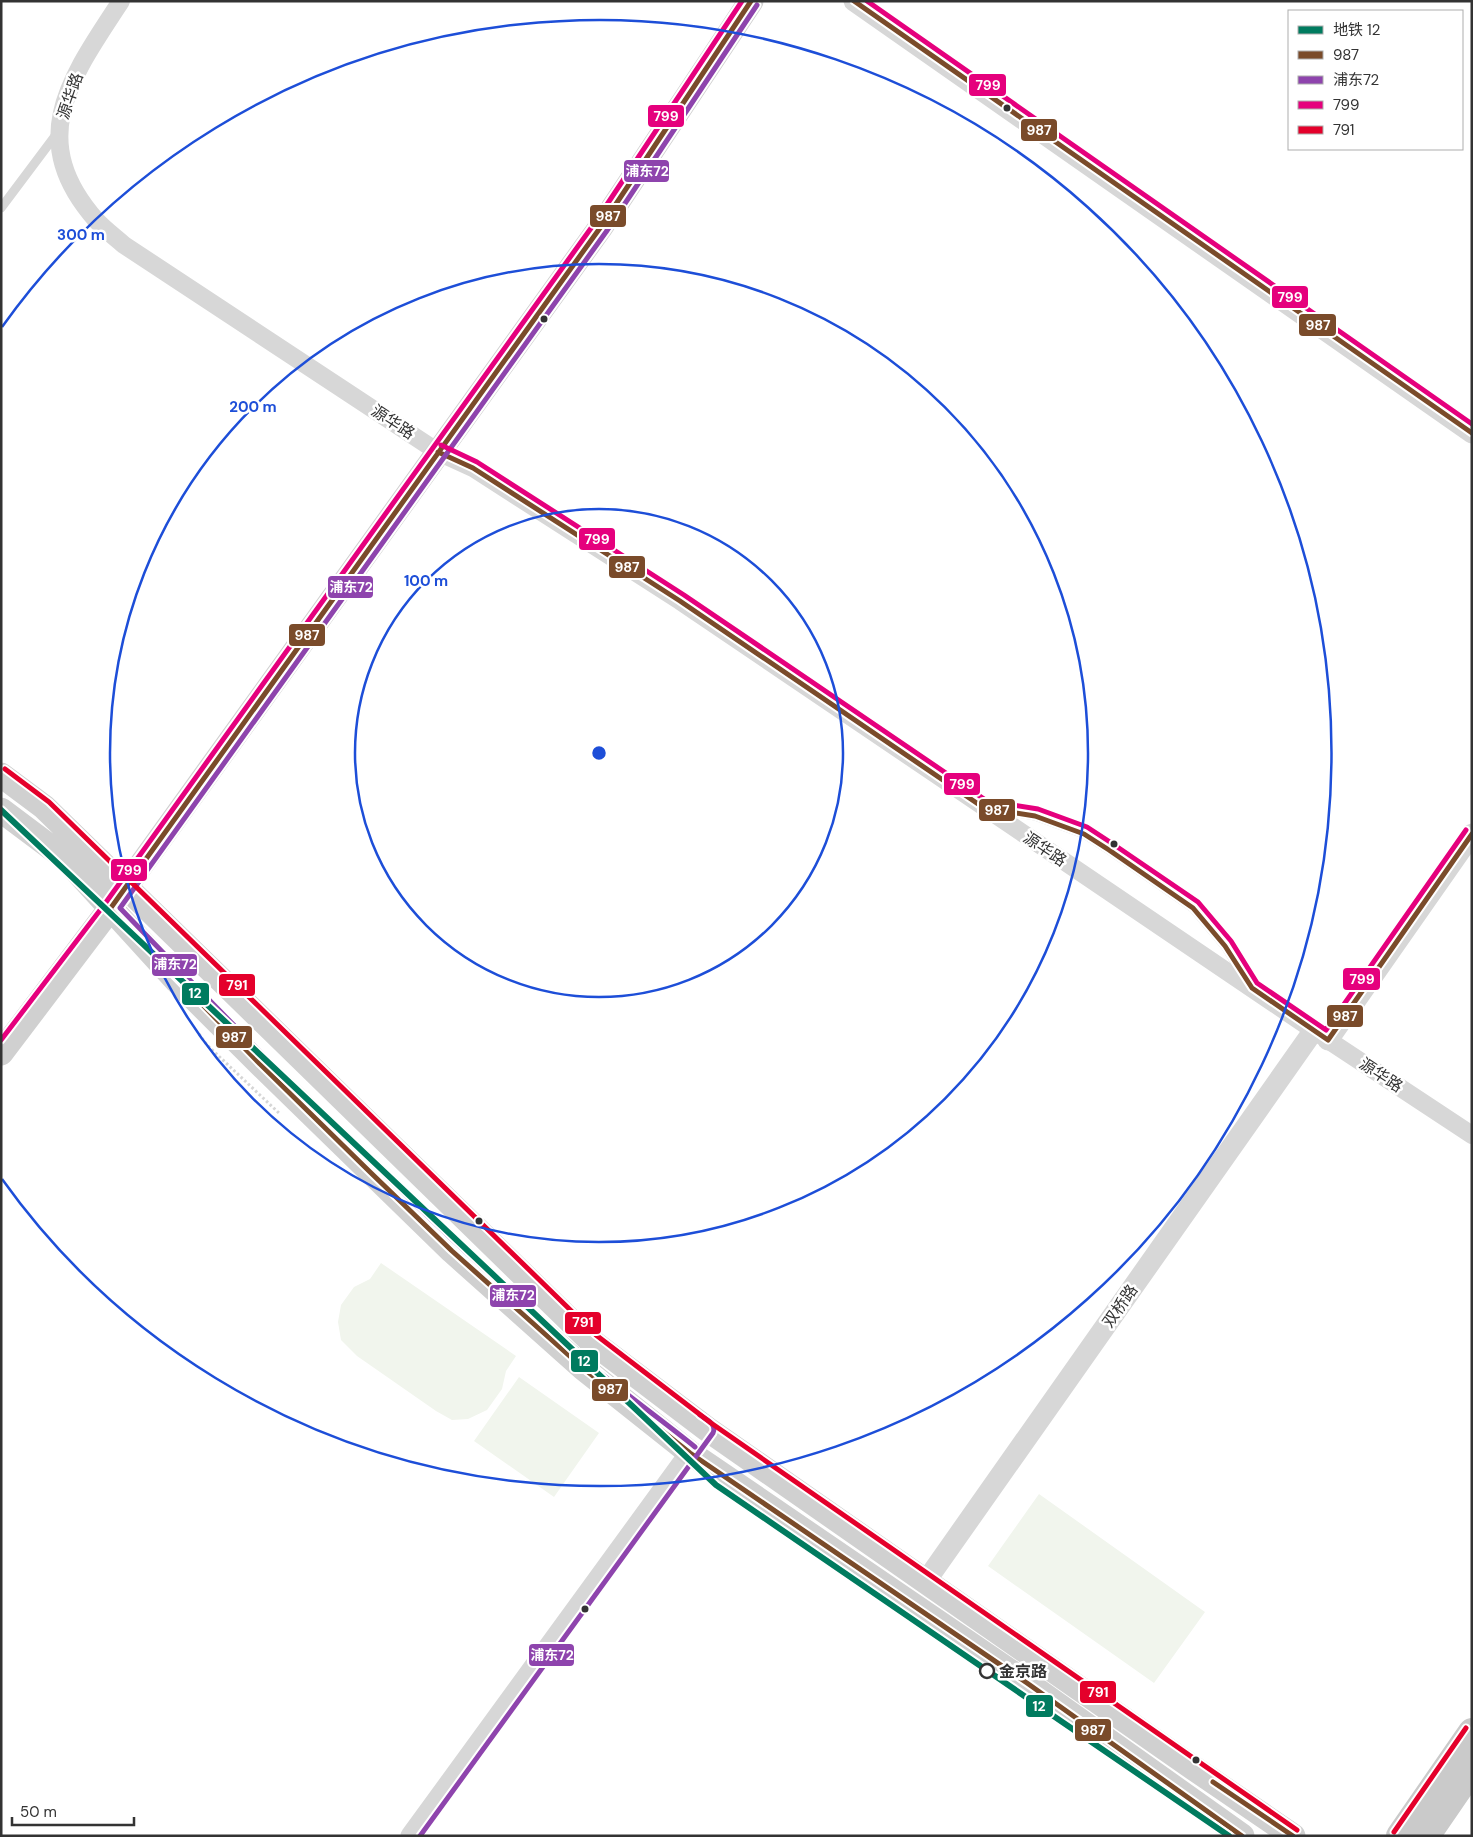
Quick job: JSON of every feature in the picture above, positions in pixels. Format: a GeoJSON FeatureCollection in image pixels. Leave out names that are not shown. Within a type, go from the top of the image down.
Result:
{"type":"FeatureCollection","features":[{"type":"Feature","properties":{"kind":"main road"},"geometry":{"type":"LineString","coordinates":[[126,886],[600,228],[751,1]]}},
{"type":"Feature","properties":{"kind":"main road"},"geometry":{"type":"LineString","coordinates":[[1,775],[44,807],[591,1341],[707,1430],[1293,1836]]}},
{"type":"Feature","properties":{"kind":"main road"},"geometry":{"type":"LineString","coordinates":[[1,810],[65,858],[178,981],[260,1064],[452,1251],[583,1368],[690,1453],[1026,1683],[1242,1836]]}},
{"type":"Feature","properties":{"kind":"main road"},"geometry":{"type":"LineString","coordinates":[[1,1053],[110,909]]}},
{"type":"Feature","properties":{"kind":"main road"},"geometry":{"type":"LineString","coordinates":[[1400,1836],[1472,1732]]}},
{"type":"Feature","properties":{"kind":"main road"},"geometry":{"type":"LineString","coordinates":[[1426,1836],[1472,1769]]}},
{"type":"Feature","properties":{"kind":"street","name":"源华路"},"geometry":{"type":"LineString","coordinates":[[121,1],[82,62],[66,97],[58,132],[64,166],[78,196],[96,221],[124,245],[438,452],[473,468],[671,596],[1321,1035],[1472,1134]]}},
{"type":"Feature","properties":{"kind":"street"},"geometry":{"type":"LineString","coordinates":[[854,1],[1472,433]]}},
{"type":"Feature","properties":{"kind":"street","name":"双桥路"},"geometry":{"type":"LineString","coordinates":[[926,1581],[1321,1035],[1472,834]]}},
{"type":"Feature","properties":{"kind":"street"},"geometry":{"type":"LineString","coordinates":[[110,909],[126,886]]}},
{"type":"Feature","properties":{"kind":"street"},"geometry":{"type":"LineString","coordinates":[[411,1836],[707,1430]]}},
{"type":"Feature","properties":{"kind":"lane"},"geometry":{"type":"LineString","coordinates":[[1,208],[58,132]]}},
{"type":"Feature","properties":{"kind":"lane"},"geometry":{"type":"LineString","coordinates":[[984,808],[1035,816],[1084,834],[1117,856],[1193,908],[1225,946],[1252,988]]}},
{"type":"Feature","properties":{"kind":"shaded area"},"geometry":{"type":"Polygon","coordinates":[[[381,1263],[516,1356],[506,1371],[502,1389],[487,1410],[468,1419],[452,1420],[357,1356],[341,1340],[338,1322],[341,1305],[354,1287],[370,1279],[381,1263]]]}},
{"type":"Feature","properties":{"kind":"shaded area"},"geometry":{"type":"Polygon","coordinates":[[[519,1377],[599,1433],[554,1497],[474,1441],[519,1377]]]}},
{"type":"Feature","properties":{"kind":"shaded area"},"geometry":{"type":"Polygon","coordinates":[[[1039,1494],[1205,1612],[1154,1683],[988,1566],[1039,1494]]]}},
{"type":"Feature","properties":{"kind":"metro line","name":"12"},"geometry":{"type":"LineString","coordinates":[[1,810],[716,1485],[1229,1836]]}},
{"type":"Feature","properties":{"kind":"transit line","name":"799"},"geometry":{"type":"LineString","coordinates":[[1,1040],[104,905],[594,224],[742,1]]}},
{"type":"Feature","properties":{"kind":"transit line","name":"987"},"geometry":{"type":"LineString","coordinates":[[751,1],[600,228],[110,909],[260,1064],[370,1172],[452,1251],[583,1368],[690,1453],[1027,1683],[1242,1836]]}},
{"type":"Feature","properties":{"kind":"transit line","name":"987"},"geometry":{"type":"LineString","coordinates":[[854,1],[1472,433]]}},
{"type":"Feature","properties":{"kind":"transit line","name":"799"},"geometry":{"type":"LineString","coordinates":[[867,1],[1472,424]]}},
{"type":"Feature","properties":{"kind":"transit line","name":"浦东72"},"geometry":{"type":"LineString","coordinates":[[695,1447],[586,1361],[406,1196],[290,1082],[120,908],[606,232],[757,5]]}},
{"type":"Feature","properties":{"kind":"transit line","name":"799"},"geometry":{"type":"LineString","coordinates":[[441,445],[477,462],[684,595],[987,801],[1038,809],[1087,827],[1113,844],[1198,902],[1231,941],[1257,983],[1326,1030],[1466,830]]}},
{"type":"Feature","properties":{"kind":"transit line","name":"987"},"geometry":{"type":"LineString","coordinates":[[438,452],[473,468],[680,601],[984,808],[1035,816],[1084,834],[1109,850],[1193,908],[1225,946],[1252,988],[1328,1040],[1472,834]]}},
{"type":"Feature","properties":{"kind":"transit line","name":"791"},"geometry":{"type":"LineString","coordinates":[[5,769],[49,802],[596,1335],[711,1423],[1297,1830]]}},
{"type":"Feature","properties":{"kind":"transit line","name":"浦东72"},"geometry":{"type":"LineString","coordinates":[[420,1836],[713,1433],[714,1427],[700,1415]]}},
{"type":"Feature","properties":{"kind":"transit line","name":"791"},"geometry":{"type":"LineString","coordinates":[[1394,1832],[1466,1728]]}},
{"type":"Feature","properties":{"kind":"transit line","name":"987"},"geometry":{"type":"LineString","coordinates":[[1213,1782],[1293,1836]]}},
{"type":"Feature","properties":{"kind":"place","name":"金京路"},"geometry":{"type":"Point","coordinates":[987,1671]}}]}
